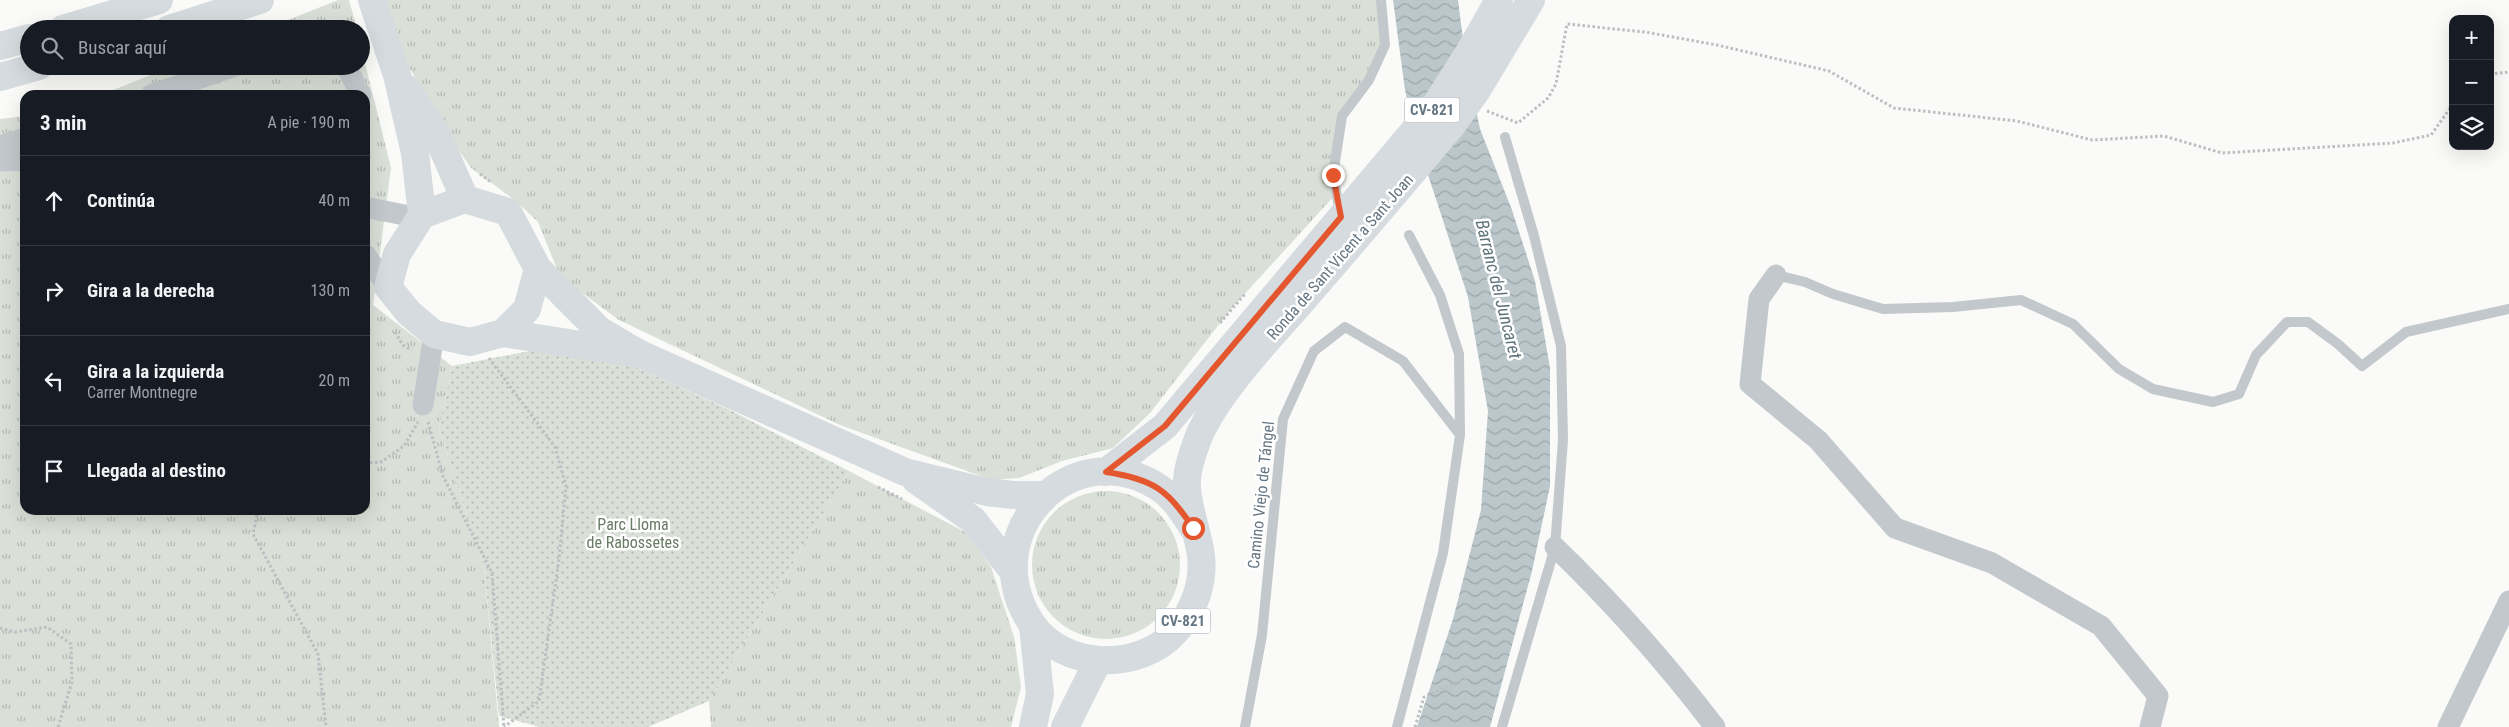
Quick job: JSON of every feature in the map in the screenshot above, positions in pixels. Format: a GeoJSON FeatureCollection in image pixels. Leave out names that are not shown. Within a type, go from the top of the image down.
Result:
{"type":"FeatureCollection","features":[{"type":"Feature","properties":{"kind":"main road"},"geometry":{"type":"LineString","coordinates":[[92,20],[159,0]]}},
{"type":"Feature","properties":{"kind":"main road"},"geometry":{"type":"LineString","coordinates":[[197,20],[260,0]]}},
{"type":"Feature","properties":{"kind":"main road"},"geometry":{"type":"LineString","coordinates":[[372,0],[397,75],[415,153],[420,217]]}},
{"type":"Feature","properties":{"kind":"main road","name":"Ronda de Sant Vicent a Sant Joan"},"geometry":{"type":"LineString","coordinates":[[1033,626],[1059,647],[1074,655],[1098,661],[1126,660],[1153,650],[1175,632],[1191,610],[1200,583],[1201,555],[1193,528],[1186,484],[1196,442],[1213,412],[1396,173],[1499,0]]}},
{"type":"Feature","properties":{"kind":"main road","name":"Ronda de Sant Vicent a Sant Joan"},"geometry":{"type":"LineString","coordinates":[[1106,472],[1165,426],[1341,217],[1396,173],[1481,100],[1531,0]]}},
{"type":"Feature","properties":{"kind":"main road"},"geometry":{"type":"LineString","coordinates":[[0,46],[20,40]]}},
{"type":"Feature","properties":{"kind":"main road"},"geometry":{"type":"LineString","coordinates":[[0,76],[20,71]]}},
{"type":"Feature","properties":{"kind":"main road"},"geometry":{"type":"LineString","coordinates":[[388,287],[397,254],[420,217],[465,199],[435,131],[397,75]]}},
{"type":"Feature","properties":{"kind":"main road","name":"CV-821"},"geometry":{"type":"LineString","coordinates":[[465,199],[508,212],[538,269],[598,330],[640,354],[905,472],[986,492],[1013,495],[1046,495]]}},
{"type":"Feature","properties":{"kind":"main road","name":"CV-821"},"geometry":{"type":"LineString","coordinates":[[500,344],[528,309],[538,269]]}},
{"type":"Feature","properties":{"kind":"main road","name":"CV-821"},"geometry":{"type":"LineString","coordinates":[[388,287],[409,313],[432,347],[470,342],[640,354]]}},
{"type":"Feature","properties":{"kind":"main road","name":"CV-821"},"geometry":{"type":"LineString","coordinates":[[905,472],[973,520],[1013,571]]}},
{"type":"Feature","properties":{"kind":"main road","name":"Ronda de Sant Vicent a Sant Joan"},"geometry":{"type":"LineString","coordinates":[[1033,727],[1040,694],[1033,626],[1019,600],[1013,571],[1016,542],[1027,516],[1046,495],[1064,482],[1078,477],[1106,472],[1134,476],[1158,487],[1178,505],[1193,528]]}},
{"type":"Feature","properties":{"kind":"main road"},"geometry":{"type":"LineString","coordinates":[[1064,727],[1098,661]]}},
{"type":"Feature","properties":{"kind":"street"},"geometry":{"type":"LineString","coordinates":[[165,90],[209,75]]}},
{"type":"Feature","properties":{"kind":"street"},"geometry":{"type":"LineString","coordinates":[[351,75],[359,90]]}},
{"type":"Feature","properties":{"kind":"street"},"geometry":{"type":"LineString","coordinates":[[0,146],[20,140]]}},
{"type":"Feature","properties":{"kind":"street"},"geometry":{"type":"LineString","coordinates":[[0,161],[20,160]]}},
{"type":"Feature","properties":{"kind":"street"},"geometry":{"type":"LineString","coordinates":[[370,208],[420,217]]}},
{"type":"Feature","properties":{"kind":"street"},"geometry":{"type":"LineString","coordinates":[[370,261],[388,287]]}},
{"type":"Feature","properties":{"kind":"street"},"geometry":{"type":"LineString","coordinates":[[1776,275],[1759,299],[1750,384],[1818,440],[1895,528],[1992,563],[2101,626],[2158,696],[2150,727]]}},
{"type":"Feature","properties":{"kind":"street"},"geometry":{"type":"LineString","coordinates":[[423,405],[432,347]]}},
{"type":"Feature","properties":{"kind":"street"},"geometry":{"type":"LineString","coordinates":[[1554,547],[1592,583],[1675,674],[1715,727]]}},
{"type":"Feature","properties":{"kind":"street"},"geometry":{"type":"LineString","coordinates":[[2448,727],[2509,601]]}},
{"type":"Feature","properties":{"kind":"lane"},"geometry":{"type":"LineString","coordinates":[[1341,217],[1333,175],[1342,116],[1368,80],[1385,45],[1381,0]]}},
{"type":"Feature","properties":{"kind":"lane"},"geometry":{"type":"LineString","coordinates":[[1502,727],[1554,547],[1563,440],[1561,346],[1534,236],[1505,137]]}},
{"type":"Feature","properties":{"kind":"lane"},"geometry":{"type":"LineString","coordinates":[[1397,727],[1443,553],[1460,434],[1459,354],[1440,295],[1410,235]]}},
{"type":"Feature","properties":{"kind":"lane"},"geometry":{"type":"LineString","coordinates":[[1776,275],[1805,282],[1833,294],[1883,309],[1953,307],[2021,300],[2073,324],[2119,368],[2153,389],[2213,402],[2239,394],[2256,355],[2287,322],[2308,322],[2338,344],[2362,366],[2406,332],[2509,309]]}},
{"type":"Feature","properties":{"kind":"lane","name":"Camino Viejo de Tángel"},"geometry":{"type":"LineString","coordinates":[[1245,727],[1262,635],[1283,419],[1314,350],[1345,326],[1403,361],[1460,434]]}},
{"type":"Feature","properties":{"kind":"path"},"geometry":{"type":"LineString","coordinates":[[1481,100],[1518,123],[1548,98],[1556,84],[1567,24],[1645,32],[1717,45],[1829,71],[1894,108],[2017,121],[2092,140],[2164,136],[2222,153],[2393,143],[2431,135],[2452,105]]}},
{"type":"Feature","properties":{"kind":"path"},"geometry":{"type":"LineString","coordinates":[[2494,74],[2509,72]]}},
{"type":"Feature","properties":{"kind":"path"},"geometry":{"type":"LineString","coordinates":[[478,173],[494,184]]}},
{"type":"Feature","properties":{"kind":"path"},"geometry":{"type":"LineString","coordinates":[[394,329],[403,345],[432,347]]}},
{"type":"Feature","properties":{"kind":"path"},"geometry":{"type":"LineString","coordinates":[[479,360],[488,358],[500,344]]}},
{"type":"Feature","properties":{"kind":"path"},"geometry":{"type":"LineString","coordinates":[[488,358],[555,447],[566,486],[559,559],[539,701],[504,727]]}},
{"type":"Feature","properties":{"kind":"path"},"geometry":{"type":"LineString","coordinates":[[423,405],[443,476],[492,573],[504,727]]}},
{"type":"Feature","properties":{"kind":"path"},"geometry":{"type":"LineString","coordinates":[[370,463],[381,462],[404,446],[417,427],[423,405]]}},
{"type":"Feature","properties":{"kind":"path"},"geometry":{"type":"LineString","coordinates":[[874,485],[908,502]]}},
{"type":"Feature","properties":{"kind":"path"},"geometry":{"type":"LineString","coordinates":[[257,515],[253,534],[318,654],[326,727]]}},
{"type":"Feature","properties":{"kind":"path"},"geometry":{"type":"LineString","coordinates":[[0,628],[15,632],[47,627],[71,644],[72,682],[58,727]]}},
{"type":"Feature","properties":{"kind":"path"},"geometry":{"type":"LineString","coordinates":[[1415,727],[1424,697],[1469,676]]}},
{"type":"Feature","properties":{"kind":"green space"},"geometry":{"type":"Polygon","coordinates":[[[338,0],[349,0],[355,20],[288,20],[338,0]]]}},
{"type":"Feature","properties":{"kind":"green space"},"geometry":{"type":"Polygon","coordinates":[[[381,0],[1381,0],[1385,45],[1342,116],[1336,194],[1231,309],[1150,413],[1113,448],[1062,461],[1019,478],[992,480],[840,425],[619,320],[574,287],[557,269],[538,222],[516,201],[471,168],[442,126],[411,70],[397,61],[381,0]]]}},
{"type":"Feature","properties":{"kind":"green space"},"geometry":{"type":"Polygon","coordinates":[[[151,75],[368,75],[391,168],[373,305],[452,366],[439,429],[484,567],[499,727],[0,727],[0,119],[20,117],[20,515],[370,515],[370,90],[113,90],[151,75]]]}},
{"type":"Feature","properties":{"kind":"green space","name":"Parc Lloma de Rabossetes"},"geometry":{"type":"Polygon","coordinates":[[[535,350],[631,365],[730,410],[849,471],[709,701],[648,727],[540,727],[499,716],[484,567],[439,429],[452,366],[535,350]]]}},
{"type":"Feature","properties":{"kind":"green space"},"geometry":{"type":"Polygon","coordinates":[[[849,471],[967,533],[991,567],[1014,637],[1021,687],[1011,727],[711,727],[709,701],[849,471]]]}},
{"type":"Feature","properties":{"kind":"green space"},"geometry":{"type":"Polygon","coordinates":[[[1106,491],[1134,497],[1158,513],[1174,537],[1180,565],[1174,593],[1158,617],[1134,633],[1106,639],[1078,633],[1054,617],[1038,593],[1032,565],[1038,537],[1054,513],[1078,497],[1106,491]]]}},
{"type":"Feature","properties":{"kind":"water","name":"Barranc del Juncaret"},"geometry":{"type":"Polygon","coordinates":[[[1393,0],[1458,0],[1466,63],[1480,129],[1512,210],[1535,281],[1550,368],[1550,486],[1532,571],[1490,727],[1417,727],[1453,619],[1481,510],[1488,411],[1468,297],[1417,141],[1405,90],[1393,0]]]}},
{"type":"Feature","properties":{"kind":"route"},"geometry":{"type":"LineString","coordinates":[[1193,528],[1178,505],[1158,487],[1134,476],[1106,472],[1165,426],[1341,217],[1333,175]]}}]}
